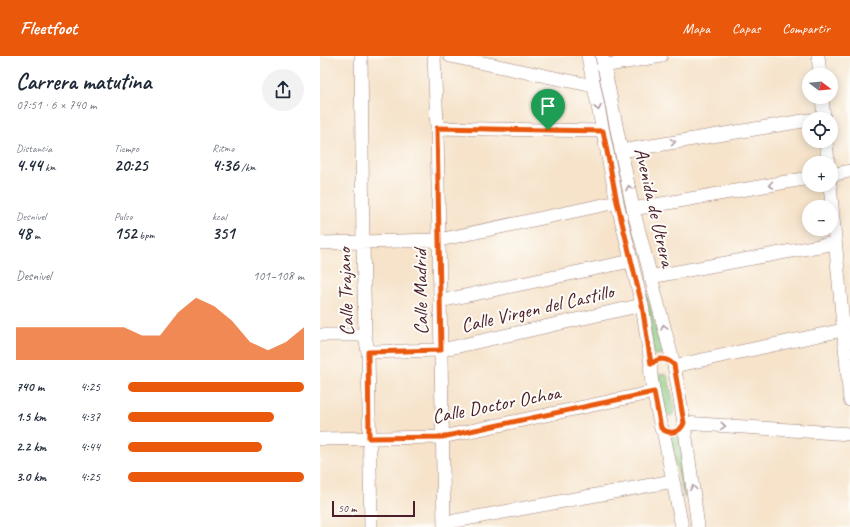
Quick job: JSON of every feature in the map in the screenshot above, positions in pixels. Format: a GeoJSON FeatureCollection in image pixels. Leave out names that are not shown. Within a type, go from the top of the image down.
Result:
{"type":"FeatureCollection","features":[{"type":"Feature","properties":{"kind":"street","name":"Calle Trajano"},"geometry":{"type":"LineString","coordinates":[[361,56],[363,243],[365,335],[368,352],[371,527]]}},
{"type":"Feature","properties":{"kind":"street","name":"Calle Madrid"},"geometry":{"type":"LineString","coordinates":[[434,56],[437,128],[444,525]]}},
{"type":"Feature","properties":{"kind":"street"},"geometry":{"type":"LineString","coordinates":[[450,56],[594,86]]}},
{"type":"Feature","properties":{"kind":"street","name":"Avenida de Utrera"},"geometry":{"type":"LineString","coordinates":[[588,56],[617,202],[642,305],[654,392],[661,428],[663,430]]}},
{"type":"Feature","properties":{"kind":"street"},"geometry":{"type":"LineString","coordinates":[[603,61],[661,56]]}},
{"type":"Feature","properties":{"kind":"street"},"geometry":{"type":"LineString","coordinates":[[818,56],[819,68]]}},
{"type":"Feature","properties":{"kind":"street","name":"Avenida de Utrera"},"geometry":{"type":"LineString","coordinates":[[603,61],[633,209],[674,365],[684,424]]}},
{"type":"Feature","properties":{"kind":"street"},"geometry":{"type":"LineString","coordinates":[[621,150],[802,121]]}},
{"type":"Feature","properties":{"kind":"street"},"geometry":{"type":"LineString","coordinates":[[437,128],[603,131]]}},
{"type":"Feature","properties":{"kind":"street"},"geometry":{"type":"LineString","coordinates":[[838,174],[850,171]]}},
{"type":"Feature","properties":{"kind":"street"},"geometry":{"type":"LineString","coordinates":[[633,209],[802,179]]}},
{"type":"Feature","properties":{"kind":"street"},"geometry":{"type":"LineString","coordinates":[[831,192],[850,400]]}},
{"type":"Feature","properties":{"kind":"street"},"geometry":{"type":"LineString","coordinates":[[320,243],[439,240],[617,202]]}},
{"type":"Feature","properties":{"kind":"street"},"geometry":{"type":"LineString","coordinates":[[650,277],[836,243]]}},
{"type":"Feature","properties":{"kind":"street"},"geometry":{"type":"LineString","coordinates":[[440,301],[631,261]]}},
{"type":"Feature","properties":{"kind":"street","name":"Calle Virgen del Castillo"},"geometry":{"type":"LineString","coordinates":[[368,352],[441,350],[642,305]]}},
{"type":"Feature","properties":{"kind":"street"},"geometry":{"type":"LineString","coordinates":[[651,364],[656,360],[662,359],[669,361],[674,365],[843,330]]}},
{"type":"Feature","properties":{"kind":"street"},"geometry":{"type":"LineString","coordinates":[[320,335],[365,335]]}},
{"type":"Feature","properties":{"kind":"street","name":"Calle Doctor Ochoa"},"geometry":{"type":"LineString","coordinates":[[320,439],[442,437],[654,392]]}},
{"type":"Feature","properties":{"kind":"street"},"geometry":{"type":"LineString","coordinates":[[682,527],[663,430],[670,432],[677,431],[681,429],[684,424]]}},
{"type":"Feature","properties":{"kind":"street"},"geometry":{"type":"LineString","coordinates":[[684,424],[850,434]]}},
{"type":"Feature","properties":{"kind":"street"},"geometry":{"type":"LineString","coordinates":[[684,424],[698,527]]}},
{"type":"Feature","properties":{"kind":"street"},"geometry":{"type":"LineString","coordinates":[[444,525],[673,481]]}},
{"type":"Feature","properties":{"kind":"green space"},"geometry":{"type":"Polygon","coordinates":[[[647,294],[663,354],[654,355],[644,295],[647,294]]]}},
{"type":"Feature","properties":{"kind":"green space"},"geometry":{"type":"Polygon","coordinates":[[[661,374],[665,374],[668,377],[675,411],[670,416],[665,413],[657,379],[661,374]]]}},
{"type":"Feature","properties":{"kind":"green space"},"geometry":{"type":"Polygon","coordinates":[[[679,434],[685,497],[669,436],[679,434]]]}},
{"type":"Feature","properties":{"kind":"route"},"geometry":{"type":"LineString","coordinates":[[437,128],[548,130],[603,131],[617,202],[642,305],[651,364],[656,360],[662,359],[669,361],[674,365],[684,423],[683,426],[678,431],[674,432],[666,432],[661,428],[654,392],[442,437],[369,438],[368,352],[441,350],[437,128]]}}]}
